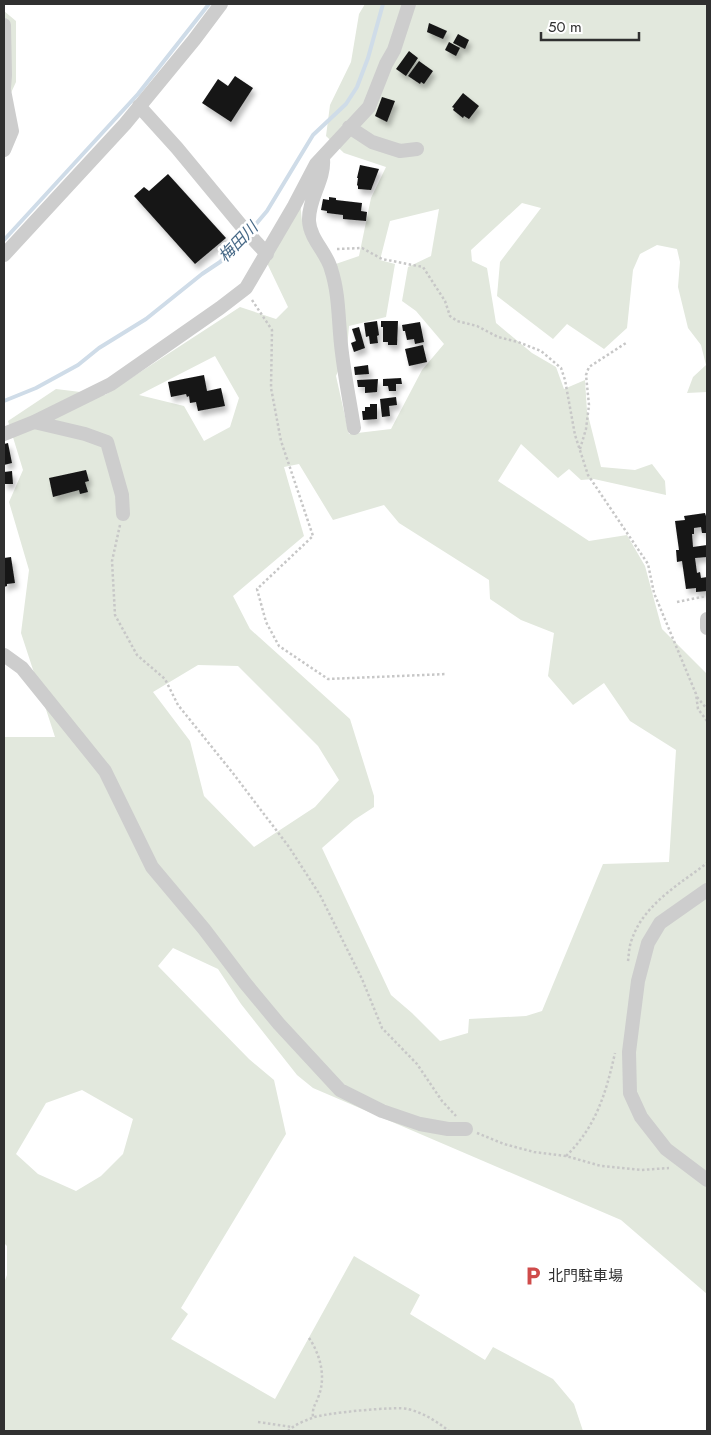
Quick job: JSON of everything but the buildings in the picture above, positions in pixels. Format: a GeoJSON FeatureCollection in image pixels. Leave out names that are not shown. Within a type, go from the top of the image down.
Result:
{"type":"FeatureCollection","features":[{"type":"Feature","properties":{"kind":"street"},"geometry":{"type":"LineString","coordinates":[[4,256],[125,124],[221,4]]}},
{"type":"Feature","properties":{"kind":"street"},"geometry":{"type":"LineString","coordinates":[[4,434],[34,422],[111,384],[246,288],[267,254],[316,164],[369,107],[386,64],[394,50],[409,4]]}},
{"type":"Feature","properties":{"kind":"street"},"geometry":{"type":"LineString","coordinates":[[4,25],[6,75],[4,89],[12,131],[4,150]]}},
{"type":"Feature","properties":{"kind":"street"},"geometry":{"type":"LineString","coordinates":[[139,106],[267,254]]}},
{"type":"Feature","properties":{"kind":"street"},"geometry":{"type":"LineString","coordinates":[[349,127],[372,142],[400,151],[417,149]]}},
{"type":"Feature","properties":{"kind":"street"},"geometry":{"type":"LineString","coordinates":[[323,156],[324,166],[309,207],[309,224],[331,268],[339,308],[341,352],[354,428]]}},
{"type":"Feature","properties":{"kind":"street"},"geometry":{"type":"LineString","coordinates":[[34,422],[85,434],[107,442],[120,487],[123,514]]}},
{"type":"Feature","properties":{"kind":"street"},"geometry":{"type":"LineString","coordinates":[[707,619],[707,628]]}},
{"type":"Feature","properties":{"kind":"street"},"geometry":{"type":"LineString","coordinates":[[4,655],[22,668],[105,771],[152,867],[279,1024],[340,1090],[382,1111],[420,1124],[448,1129],[466,1128]]}},
{"type":"Feature","properties":{"kind":"street"},"geometry":{"type":"LineString","coordinates":[[707,890],[660,923],[648,943],[638,981],[629,1052],[630,1094],[641,1117],[666,1149],[707,1180]]}},
{"type":"Feature","properties":{"kind":"path"},"geometry":{"type":"LineString","coordinates":[[343,249],[362,248],[382,259],[423,267],[445,301],[450,316],[457,321],[477,326],[498,337],[541,351],[561,368],[565,380],[571,418],[588,475],[648,564],[654,593],[696,694],[707,709]]}},
{"type":"Feature","properties":{"kind":"path"},"geometry":{"type":"LineString","coordinates":[[242,290],[257,304],[272,330],[271,388],[281,440],[313,536],[257,590],[266,622],[274,638],[279,646],[328,679],[448,674]]}},
{"type":"Feature","properties":{"kind":"path"},"geometry":{"type":"LineString","coordinates":[[580,450],[586,429],[589,405],[586,375],[589,366],[626,344]]}},
{"type":"Feature","properties":{"kind":"path"},"geometry":{"type":"LineString","coordinates":[[123,514],[112,561],[115,615],[136,655],[164,679],[178,705],[232,772],[289,848],[320,895],[362,979],[382,1028],[417,1064],[442,1101],[466,1128],[504,1144],[534,1152],[566,1156],[601,1166],[641,1170],[668,1168]]}},
{"type":"Feature","properties":{"kind":"path"},"geometry":{"type":"LineString","coordinates":[[677,602],[707,596]]}},
{"type":"Feature","properties":{"kind":"path"},"geometry":{"type":"LineString","coordinates":[[696,694],[698,709],[707,721]]}},
{"type":"Feature","properties":{"kind":"path"},"geometry":{"type":"LineString","coordinates":[[309,1338],[314,1345],[322,1374],[322,1386],[312,1409],[313,1417]]}},
{"type":"Feature","properties":{"kind":"path"},"geometry":{"type":"LineString","coordinates":[[288,1431],[292,1427],[313,1417],[406,1408],[429,1416],[449,1431]]}},
{"type":"Feature","properties":{"kind":"path"},"geometry":{"type":"LineString","coordinates":[[258,1422],[292,1427]]}},
{"type":"Feature","properties":{"kind":"shaded area"},"geometry":{"type":"Polygon","coordinates":[[[365,4],[707,4],[707,392],[687,393],[693,377],[706,365],[701,345],[688,328],[678,287],[680,262],[677,249],[657,245],[640,254],[633,270],[627,328],[604,349],[567,324],[553,339],[497,296],[500,262],[541,208],[522,203],[471,250],[472,261],[487,268],[496,323],[532,353],[556,367],[564,389],[585,380],[587,411],[601,467],[635,470],[652,464],[665,481],[666,495],[594,479],[581,480],[569,469],[558,478],[521,444],[498,481],[589,541],[627,535],[645,566],[662,629],[707,674],[707,1294],[621,1220],[313,1088],[297,1075],[241,1004],[218,969],[173,948],[158,966],[249,1059],[274,1080],[286,1134],[181,1308],[188,1314],[171,1339],[275,1399],[354,1256],[420,1295],[410,1314],[485,1360],[493,1347],[553,1379],[574,1404],[583,1431],[4,1431],[4,1283],[7,1275],[7,1246],[4,1243],[4,737],[55,737],[21,633],[29,570],[9,502],[23,470],[8,421],[56,389],[105,395],[240,307],[276,319],[288,307],[266,261],[300,202],[302,221],[327,267],[359,256],[371,198],[386,167],[344,153],[326,136],[330,105],[351,62],[359,14],[365,4]],[[439,209],[390,221],[380,260],[395,264],[386,317],[349,326],[347,349],[336,376],[349,434],[391,429],[422,370],[444,344],[416,311],[402,301],[408,267],[431,256],[439,209]],[[215,356],[139,395],[184,406],[204,441],[230,427],[239,398],[215,356]],[[299,464],[284,467],[304,536],[233,596],[250,629],[350,719],[374,796],[374,807],[354,820],[322,848],[391,995],[440,1041],[468,1033],[469,1019],[526,1016],[542,1011],[603,864],[669,862],[676,750],[630,721],[604,683],[573,705],[548,676],[554,633],[521,620],[490,599],[489,580],[399,523],[384,505],[333,520],[299,464]],[[198,665],[153,692],[190,741],[204,796],[254,847],[315,807],[339,780],[318,746],[238,666],[198,665]],[[82,1090],[46,1103],[16,1154],[38,1174],[76,1191],[101,1176],[123,1154],[133,1119],[82,1090]]]}},
{"type":"Feature","properties":{"kind":"shaded area"},"geometry":{"type":"Polygon","coordinates":[[[4,11],[16,21],[16,82],[4,108],[4,11]]]}},
{"type":"Feature","properties":{"kind":"waterway"},"geometry":{"type":"LineString","coordinates":[[4,240],[138,94],[209,4]]}},
{"type":"Feature","properties":{"kind":"waterway","name":"梅田川"},"geometry":{"type":"LineString","coordinates":[[250,231],[267,211],[313,135],[346,104],[357,87],[368,58],[383,4]]}},
{"type":"Feature","properties":{"kind":"waterway","name":"梅田川"},"geometry":{"type":"LineString","coordinates":[[4,401],[36,388],[78,365],[99,348],[146,319],[220,262],[246,236]]}},
{"type":"Feature","properties":{"kind":"place","name":"北門駐車場"},"geometry":{"type":"Point","coordinates":[533,1276]}}]}
